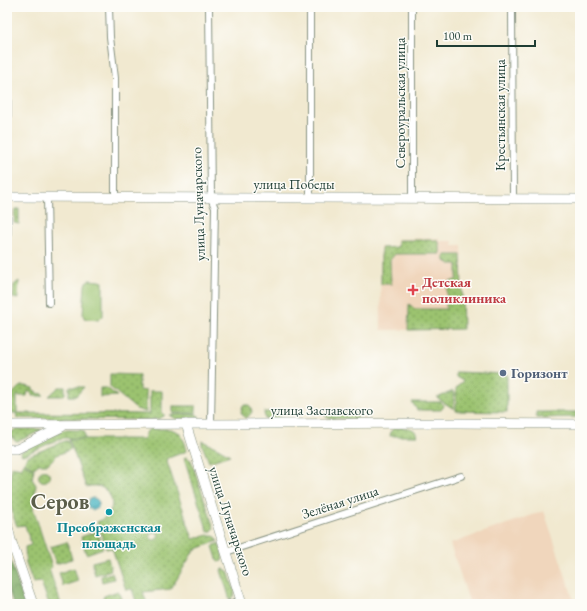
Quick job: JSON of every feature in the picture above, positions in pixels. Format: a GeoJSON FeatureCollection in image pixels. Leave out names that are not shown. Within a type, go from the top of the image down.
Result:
{"type":"FeatureCollection","features":[{"type":"Feature","properties":{"kind":"street"},"geometry":{"type":"LineString","coordinates":[[109,7],[110,37],[115,78],[115,197]]}},
{"type":"Feature","properties":{"kind":"street","name":"улица Луначарского"},"geometry":{"type":"LineString","coordinates":[[210,7],[211,198],[216,208],[210,424]]}},
{"type":"Feature","properties":{"kind":"street"},"geometry":{"type":"LineString","coordinates":[[310,7],[310,198]]}},
{"type":"Feature","properties":{"kind":"street","name":"Североуральская улица"},"geometry":{"type":"LineString","coordinates":[[412,7],[412,199]]}},
{"type":"Feature","properties":{"kind":"street","name":"Крестьянская улица"},"geometry":{"type":"LineString","coordinates":[[512,7],[513,199]]}},
{"type":"Feature","properties":{"kind":"street"},"geometry":{"type":"LineString","coordinates":[[7,79],[7,237]]}},
{"type":"Feature","properties":{"kind":"street","name":"улица Победы"},"geometry":{"type":"LineString","coordinates":[[7,197],[580,199]]}},
{"type":"Feature","properties":{"kind":"street"},"geometry":{"type":"LineString","coordinates":[[47,197],[49,303]]}},
{"type":"Feature","properties":{"kind":"street","name":"улица Луначарского"},"geometry":{"type":"LineString","coordinates":[[186,424],[242,602]]}},
{"type":"Feature","properties":{"kind":"street"},"geometry":{"type":"LineString","coordinates":[[576,424],[580,431]]}},
{"type":"Feature","properties":{"kind":"street","name":"улица Заславского"},"geometry":{"type":"LineString","coordinates":[[7,425],[576,424]]}},
{"type":"Feature","properties":{"kind":"street","name":"улица Заславского"},"geometry":{"type":"LineString","coordinates":[[7,449],[17,449],[65,425]]}},
{"type":"Feature","properties":{"kind":"street","name":"Зелёная улица"},"geometry":{"type":"LineString","coordinates":[[226,552],[461,476]]}},
{"type":"Feature","properties":{"kind":"street"},"geometry":{"type":"LineString","coordinates":[[7,522],[11,540],[33,604]]}},
{"type":"Feature","properties":{"kind":"street"},"geometry":{"type":"LineString","coordinates":[[228,604],[242,602]]}},
{"type":"Feature","properties":{"kind":"shaded area"},"geometry":{"type":"Polygon","coordinates":[[[440,238],[440,241],[453,241],[453,246],[462,246],[463,329],[381,330],[380,247],[397,247],[397,239],[440,238]]]}},
{"type":"Feature","properties":{"kind":"shaded area"},"geometry":{"type":"Polygon","coordinates":[[[544,511],[575,604],[470,604],[450,544],[544,511]]]}},
{"type":"Feature","properties":{"kind":"green space"},"geometry":{"type":"Polygon","coordinates":[[[15,209],[19,209],[19,224],[14,223],[15,209]]]}},
{"type":"Feature","properties":{"kind":"green space"},"geometry":{"type":"Polygon","coordinates":[[[398,240],[438,240],[438,243],[440,243],[440,254],[395,254],[390,260],[391,284],[381,284],[381,248],[398,247],[398,240]]]}},
{"type":"Feature","properties":{"kind":"green space"},"geometry":{"type":"Polygon","coordinates":[[[445,255],[461,255],[463,329],[408,330],[409,304],[415,309],[446,309],[447,285],[457,279],[457,264],[450,264],[445,261],[445,255]]]}},
{"type":"Feature","properties":{"kind":"green space"},"geometry":{"type":"Polygon","coordinates":[[[89,280],[103,282],[103,316],[99,320],[84,318],[83,314],[85,285],[89,280]]]}},
{"type":"Feature","properties":{"kind":"green space"},"geometry":{"type":"Polygon","coordinates":[[[19,281],[18,299],[13,298],[14,285],[19,281]]]}},
{"type":"Feature","properties":{"kind":"green space"},"geometry":{"type":"Polygon","coordinates":[[[456,372],[507,374],[507,412],[456,411],[456,388],[463,381],[456,377],[456,372]]]}},
{"type":"Feature","properties":{"kind":"green space"},"geometry":{"type":"Polygon","coordinates":[[[110,374],[139,375],[139,390],[146,391],[146,412],[136,409],[110,387],[110,374]]]}},
{"type":"Feature","properties":{"kind":"green space"},"geometry":{"type":"Polygon","coordinates":[[[21,386],[33,388],[36,393],[43,394],[43,396],[32,396],[32,392],[28,391],[27,396],[17,396],[17,413],[150,414],[150,391],[162,391],[162,413],[164,416],[159,419],[150,420],[17,418],[16,413],[12,413],[10,401],[15,391],[21,386]]]}},
{"type":"Feature","properties":{"kind":"green space"},"geometry":{"type":"Polygon","coordinates":[[[59,387],[65,387],[65,394],[62,396],[49,396],[59,387]]]}},
{"type":"Feature","properties":{"kind":"green space"},"geometry":{"type":"Polygon","coordinates":[[[69,387],[84,387],[76,396],[69,396],[69,387]]]}},
{"type":"Feature","properties":{"kind":"green space"},"geometry":{"type":"Polygon","coordinates":[[[100,388],[107,388],[117,396],[100,397],[100,388]]]}},
{"type":"Feature","properties":{"kind":"green space"},"geometry":{"type":"Polygon","coordinates":[[[453,391],[454,409],[437,398],[453,391]]]}},
{"type":"Feature","properties":{"kind":"green space"},"geometry":{"type":"Polygon","coordinates":[[[412,402],[441,402],[444,406],[441,410],[417,410],[412,402]]]}},
{"type":"Feature","properties":{"kind":"green space"},"geometry":{"type":"Polygon","coordinates":[[[243,405],[249,405],[251,407],[252,412],[247,418],[245,418],[241,412],[243,405]]]}},
{"type":"Feature","properties":{"kind":"green space"},"geometry":{"type":"Polygon","coordinates":[[[173,406],[196,406],[196,413],[173,413],[173,406]]]}},
{"type":"Feature","properties":{"kind":"green space"},"geometry":{"type":"Polygon","coordinates":[[[264,412],[282,412],[280,419],[265,419],[264,412]]]}},
{"type":"Feature","properties":{"kind":"green space"},"geometry":{"type":"Polygon","coordinates":[[[362,412],[356,419],[329,418],[326,417],[325,413],[362,412]]]}},
{"type":"Feature","properties":{"kind":"green space"},"geometry":{"type":"Polygon","coordinates":[[[536,412],[580,412],[580,417],[536,418],[536,412]]]}},
{"type":"Feature","properties":{"kind":"green space"},"geometry":{"type":"Polygon","coordinates":[[[195,414],[199,416],[199,419],[176,419],[170,415],[195,414]]]}},
{"type":"Feature","properties":{"kind":"green space"},"geometry":{"type":"Polygon","coordinates":[[[394,428],[414,430],[417,436],[390,436],[391,431],[394,428]]]}},
{"type":"Feature","properties":{"kind":"green space"},"geometry":{"type":"Polygon","coordinates":[[[16,429],[42,430],[16,442],[11,436],[12,432],[16,429]]]}},
{"type":"Feature","properties":{"kind":"green space"},"geometry":{"type":"Polygon","coordinates":[[[150,429],[171,429],[180,433],[187,451],[166,459],[193,539],[208,535],[216,537],[218,541],[194,550],[171,589],[143,592],[147,604],[137,604],[132,589],[126,590],[112,548],[106,549],[97,522],[105,518],[110,512],[112,505],[111,498],[108,492],[102,488],[95,486],[86,487],[69,439],[144,439],[146,432],[150,429]],[[156,532],[151,533],[150,537],[153,540],[158,538],[159,534],[156,532]]]}},
{"type":"Feature","properties":{"kind":"green space"},"geometry":{"type":"Polygon","coordinates":[[[63,430],[84,431],[85,438],[59,439],[26,454],[22,455],[20,452],[63,430]]]}},
{"type":"Feature","properties":{"kind":"green space"},"geometry":{"type":"Polygon","coordinates":[[[68,441],[71,449],[57,455],[48,464],[39,464],[34,468],[24,462],[28,456],[68,441]]]}},
{"type":"Feature","properties":{"kind":"green space"},"geometry":{"type":"Polygon","coordinates":[[[202,441],[230,455],[209,462],[202,445],[202,441]]]}},
{"type":"Feature","properties":{"kind":"green space"},"geometry":{"type":"Polygon","coordinates":[[[186,457],[191,460],[214,528],[212,531],[208,532],[184,458],[186,457]]]}},
{"type":"Feature","properties":{"kind":"green space"},"geometry":{"type":"Polygon","coordinates":[[[23,463],[34,469],[32,479],[36,485],[33,508],[52,567],[49,569],[61,604],[49,604],[41,582],[33,583],[26,564],[25,547],[31,545],[25,525],[17,526],[11,504],[11,466],[22,468],[23,463]]]}},
{"type":"Feature","properties":{"kind":"green space"},"geometry":{"type":"Polygon","coordinates":[[[44,470],[48,472],[50,476],[48,480],[44,482],[40,480],[38,476],[40,472],[44,470]]]}},
{"type":"Feature","properties":{"kind":"green space"},"geometry":{"type":"Polygon","coordinates":[[[97,531],[103,548],[86,554],[81,537],[97,531]]]}},
{"type":"Feature","properties":{"kind":"green space"},"geometry":{"type":"Polygon","coordinates":[[[67,542],[72,559],[56,564],[50,547],[67,542]]]}},
{"type":"Feature","properties":{"kind":"green space"},"geometry":{"type":"Polygon","coordinates":[[[219,543],[223,557],[222,561],[218,562],[213,546],[219,543]]]}},
{"type":"Feature","properties":{"kind":"green space"},"geometry":{"type":"Polygon","coordinates":[[[7,550],[25,604],[13,604],[7,584],[7,550]]]}},
{"type":"Feature","properties":{"kind":"green space"},"geometry":{"type":"Polygon","coordinates":[[[108,558],[111,570],[95,575],[92,562],[108,558]]]}},
{"type":"Feature","properties":{"kind":"green space"},"geometry":{"type":"Polygon","coordinates":[[[74,568],[78,581],[63,586],[59,573],[74,568]]]}},
{"type":"Feature","properties":{"kind":"green space"},"geometry":{"type":"Polygon","coordinates":[[[224,569],[228,571],[235,592],[234,596],[230,600],[221,570],[224,569]]]}},
{"type":"Feature","properties":{"kind":"green space"},"geometry":{"type":"Polygon","coordinates":[[[112,573],[114,579],[102,582],[101,576],[112,573]]]}},
{"type":"Feature","properties":{"kind":"green space"},"geometry":{"type":"Polygon","coordinates":[[[118,591],[123,604],[98,604],[101,603],[104,596],[118,591]]]}},
{"type":"Feature","properties":{"kind":"water"},"geometry":{"type":"Polygon","coordinates":[[[91,498],[95,498],[99,504],[95,510],[91,510],[87,506],[87,502],[91,498]]]}},
{"type":"Feature","properties":{"kind":"place","name":"Детская поликлиника"},"geometry":{"type":"Point","coordinates":[413,290]}},
{"type":"Feature","properties":{"kind":"place","name":"Горизонт"},"geometry":{"type":"Point","coordinates":[503,373]}},
{"type":"Feature","properties":{"kind":"place","name":"Преображенская площадь"},"geometry":{"type":"Point","coordinates":[109,512]}},
{"type":"Feature","properties":{"kind":"district","name":"Серов"},"geometry":{"type":"Point","coordinates":[60,501]}}]}
